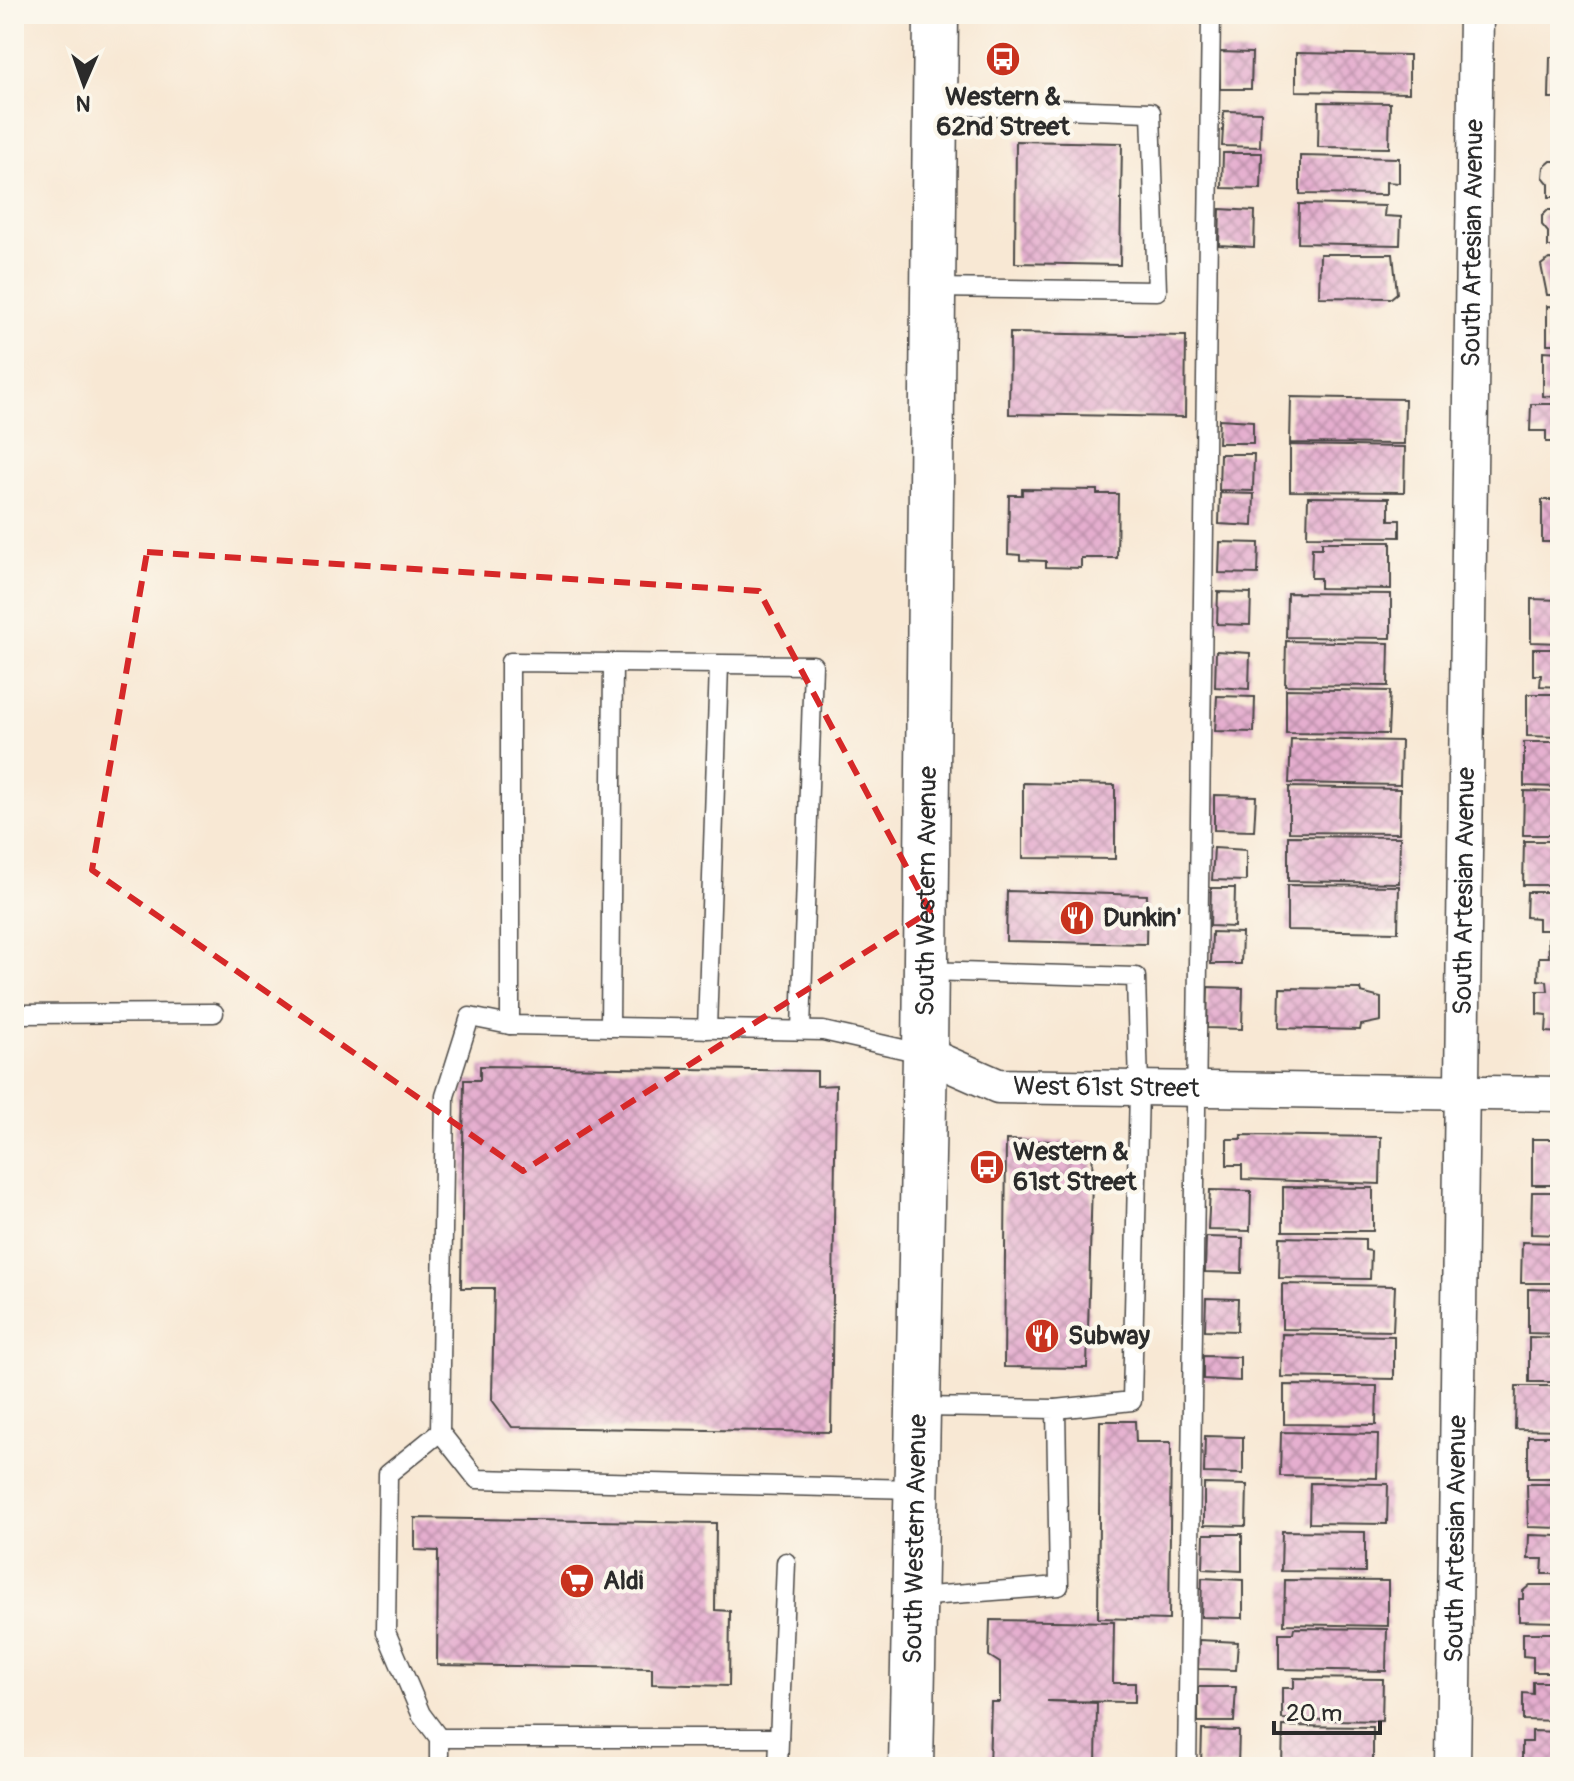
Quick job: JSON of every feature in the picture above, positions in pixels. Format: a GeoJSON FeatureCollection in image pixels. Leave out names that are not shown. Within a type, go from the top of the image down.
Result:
{"type":"FeatureCollection","features":[{"type":"Feature","properties":{"kind":"main road","name":"South Western Avenue"},"geometry":{"type":"LineString","coordinates":[[911,1767],[925,1054],[936,14]]}},
{"type":"Feature","properties":{"kind":"street","name":"South Artesian Avenue"},"geometry":{"type":"LineString","coordinates":[[1453,1767],[1476,14]]}},
{"type":"Feature","properties":{"kind":"street","name":"West 61st Street"},"geometry":{"type":"LineString","coordinates":[[925,1054],[998,1086],[1560,1094]]}},
{"type":"Feature","properties":{"kind":"lane"},"geometry":{"type":"LineString","coordinates":[[1187,1767],[1211,14]]}},
{"type":"Feature","properties":{"kind":"lane"},"geometry":{"type":"LineString","coordinates":[[933,288],[1157,291],[1151,112],[935,105]]}},
{"type":"Feature","properties":{"kind":"lane"},"geometry":{"type":"LineString","coordinates":[[510,1025],[510,662],[813,665],[801,1030]]}},
{"type":"Feature","properties":{"kind":"lane"},"geometry":{"type":"LineString","coordinates":[[610,1027],[613,663]]}},
{"type":"Feature","properties":{"kind":"lane"},"geometry":{"type":"LineString","coordinates":[[707,1029],[719,665]]}},
{"type":"Feature","properties":{"kind":"lane"},"geometry":{"type":"LineString","coordinates":[[918,1407],[1056,1409],[1132,1401],[1139,1088],[1136,977],[926,971]]}},
{"type":"Feature","properties":{"kind":"lane"},"geometry":{"type":"LineString","coordinates":[[14,1014],[214,1013]]}},
{"type":"Feature","properties":{"kind":"lane","name":"West 61st Street"},"geometry":{"type":"LineString","coordinates":[[440,1432],[445,1096],[470,1017],[510,1025],[823,1031],[925,1054]]}},
{"type":"Feature","properties":{"kind":"lane"},"geometry":{"type":"LineString","coordinates":[[915,1597],[1059,1586],[1056,1409]]}},
{"type":"Feature","properties":{"kind":"lane"},"geometry":{"type":"LineString","coordinates":[[439,1767],[439,1738],[421,1714],[386,1632],[388,1474],[440,1432],[477,1479],[917,1489]]}},
{"type":"Feature","properties":{"kind":"lane"},"geometry":{"type":"LineString","coordinates":[[778,1767],[786,1562]]}},
{"type":"Feature","properties":{"kind":"lane"},"geometry":{"type":"LineString","coordinates":[[439,1738],[779,1738]]}},
{"type":"Feature","properties":{"kind":"highlighted area"},"geometry":{"type":"Polygon","coordinates":[[[147,552],[759,591],[930,911],[523,1171],[92,870],[147,552]]]}},
{"type":"Feature","properties":{"kind":"building"},"geometry":{"type":"Polygon","coordinates":[[[1220,52],[1252,53],[1251,89],[1220,89],[1220,52]]]}},
{"type":"Feature","properties":{"kind":"building"},"geometry":{"type":"Polygon","coordinates":[[[1296,53],[1409,55],[1409,93],[1296,91],[1296,53]]]}},
{"type":"Feature","properties":{"kind":"building"},"geometry":{"type":"Polygon","coordinates":[[[1550,57],[1560,57],[1560,98],[1549,98],[1550,57]]]}},
{"type":"Feature","properties":{"kind":"building"},"geometry":{"type":"Polygon","coordinates":[[[1319,102],[1390,103],[1389,148],[1318,147],[1319,102]]]}},
{"type":"Feature","properties":{"kind":"building"},"geometry":{"type":"Polygon","coordinates":[[[1224,111],[1261,112],[1260,147],[1222,146],[1224,111]]]}},
{"type":"Feature","properties":{"kind":"building"},"geometry":{"type":"Polygon","coordinates":[[[1016,141],[1122,143],[1120,265],[1015,263],[1016,141]]]}},
{"type":"Feature","properties":{"kind":"building"},"geometry":{"type":"Polygon","coordinates":[[[1223,153],[1262,153],[1261,189],[1222,188],[1223,153]]]}},
{"type":"Feature","properties":{"kind":"building"},"geometry":{"type":"Polygon","coordinates":[[[1300,156],[1399,158],[1399,183],[1386,182],[1386,195],[1300,194],[1300,156]]]}},
{"type":"Feature","properties":{"kind":"building"},"geometry":{"type":"Polygon","coordinates":[[[1551,161],[1560,161],[1560,197],[1549,197],[1549,184],[1543,177],[1544,167],[1551,161]]]}},
{"type":"Feature","properties":{"kind":"building"},"geometry":{"type":"Polygon","coordinates":[[[1299,204],[1385,206],[1384,216],[1401,217],[1400,245],[1298,243],[1299,204]]]}},
{"type":"Feature","properties":{"kind":"building"},"geometry":{"type":"Polygon","coordinates":[[[1220,209],[1255,211],[1254,247],[1219,245],[1220,209]]]}},
{"type":"Feature","properties":{"kind":"building"},"geometry":{"type":"Polygon","coordinates":[[[1548,210],[1560,210],[1560,247],[1548,247],[1548,232],[1542,225],[1542,216],[1548,210]]]}},
{"type":"Feature","properties":{"kind":"building"},"geometry":{"type":"Polygon","coordinates":[[[1320,254],[1393,254],[1397,293],[1391,298],[1319,297],[1320,254]]]}},
{"type":"Feature","properties":{"kind":"building"},"geometry":{"type":"Polygon","coordinates":[[[1549,259],[1560,260],[1560,295],[1547,295],[1541,265],[1549,259]]]}},
{"type":"Feature","properties":{"kind":"building"},"geometry":{"type":"Polygon","coordinates":[[[1547,306],[1560,307],[1560,344],[1547,344],[1547,306]]]}},
{"type":"Feature","properties":{"kind":"building"},"geometry":{"type":"Polygon","coordinates":[[[1010,333],[1186,336],[1185,417],[1009,414],[1010,333]]]}},
{"type":"Feature","properties":{"kind":"building"},"geometry":{"type":"Polygon","coordinates":[[[1543,351],[1560,352],[1560,397],[1543,396],[1543,351]]]}},
{"type":"Feature","properties":{"kind":"building"},"geometry":{"type":"Polygon","coordinates":[[[1291,397],[1405,399],[1404,444],[1290,443],[1291,397]]]}},
{"type":"Feature","properties":{"kind":"building"},"geometry":{"type":"Polygon","coordinates":[[[1531,404],[1560,404],[1560,442],[1546,442],[1546,431],[1530,431],[1531,404]]]}},
{"type":"Feature","properties":{"kind":"building"},"geometry":{"type":"Polygon","coordinates":[[[1219,419],[1253,421],[1253,443],[1218,443],[1219,419]]]}},
{"type":"Feature","properties":{"kind":"building"},"geometry":{"type":"Polygon","coordinates":[[[1290,445],[1405,447],[1404,492],[1290,491],[1290,445]]]}},
{"type":"Feature","properties":{"kind":"building"},"geometry":{"type":"Polygon","coordinates":[[[1220,454],[1254,454],[1253,491],[1219,490],[1220,454]]]}},
{"type":"Feature","properties":{"kind":"building"},"geometry":{"type":"Polygon","coordinates":[[[1022,489],[1097,490],[1097,494],[1118,494],[1117,558],[1081,558],[1081,568],[1046,567],[1046,561],[1020,560],[1020,555],[1008,554],[1009,495],[1022,495],[1022,489]]]}},
{"type":"Feature","properties":{"kind":"building"},"geometry":{"type":"Polygon","coordinates":[[[1220,493],[1254,494],[1253,526],[1219,524],[1220,493]]]}},
{"type":"Feature","properties":{"kind":"building"},"geometry":{"type":"Polygon","coordinates":[[[1308,497],[1389,498],[1389,520],[1400,520],[1400,537],[1307,536],[1308,497]]]}},
{"type":"Feature","properties":{"kind":"building"},"geometry":{"type":"Polygon","coordinates":[[[1542,500],[1560,500],[1560,542],[1542,542],[1542,500]]]}},
{"type":"Feature","properties":{"kind":"building"},"geometry":{"type":"Polygon","coordinates":[[[1220,542],[1259,543],[1258,574],[1219,573],[1220,542]]]}},
{"type":"Feature","properties":{"kind":"building"},"geometry":{"type":"Polygon","coordinates":[[[1322,542],[1391,542],[1391,589],[1320,588],[1320,578],[1311,578],[1312,548],[1322,548],[1322,542]]]}},
{"type":"Feature","properties":{"kind":"building"},"geometry":{"type":"Polygon","coordinates":[[[1218,592],[1251,593],[1250,625],[1217,624],[1218,592]]]}},
{"type":"Feature","properties":{"kind":"building"},"geometry":{"type":"Polygon","coordinates":[[[1287,593],[1391,594],[1391,638],[1286,637],[1287,593]]]}},
{"type":"Feature","properties":{"kind":"building"},"geometry":{"type":"Polygon","coordinates":[[[1531,599],[1560,600],[1560,643],[1531,642],[1531,599]]]}},
{"type":"Feature","properties":{"kind":"building"},"geometry":{"type":"Polygon","coordinates":[[[1286,641],[1389,643],[1388,686],[1285,685],[1286,641]]]}},
{"type":"Feature","properties":{"kind":"building"},"geometry":{"type":"Polygon","coordinates":[[[1533,649],[1560,649],[1560,687],[1540,686],[1541,675],[1533,675],[1533,649]]]}},
{"type":"Feature","properties":{"kind":"building"},"geometry":{"type":"Polygon","coordinates":[[[1216,651],[1250,653],[1249,689],[1215,687],[1216,651]]]}},
{"type":"Feature","properties":{"kind":"building"},"geometry":{"type":"Polygon","coordinates":[[[1286,689],[1390,691],[1388,734],[1286,733],[1286,689]]]}},
{"type":"Feature","properties":{"kind":"building"},"geometry":{"type":"Polygon","coordinates":[[[1527,694],[1560,694],[1560,737],[1527,736],[1527,694]]]}},
{"type":"Feature","properties":{"kind":"building"},"geometry":{"type":"Polygon","coordinates":[[[1217,696],[1255,697],[1254,732],[1215,731],[1217,696]]]}},
{"type":"Feature","properties":{"kind":"building"},"geometry":{"type":"Polygon","coordinates":[[[1291,739],[1401,741],[1400,785],[1289,783],[1291,739]]]}},
{"type":"Feature","properties":{"kind":"building"},"geometry":{"type":"Polygon","coordinates":[[[1524,742],[1560,742],[1560,787],[1524,786],[1524,742]]]}},
{"type":"Feature","properties":{"kind":"building"},"geometry":{"type":"Polygon","coordinates":[[[1023,783],[1115,785],[1115,859],[1023,858],[1023,783]]]}},
{"type":"Feature","properties":{"kind":"building"},"geometry":{"type":"Polygon","coordinates":[[[1289,787],[1400,789],[1399,833],[1289,832],[1289,787]]]}},
{"type":"Feature","properties":{"kind":"building"},"geometry":{"type":"Polygon","coordinates":[[[1524,791],[1560,792],[1560,835],[1523,835],[1524,791]]]}},
{"type":"Feature","properties":{"kind":"building"},"geometry":{"type":"Polygon","coordinates":[[[1214,795],[1256,796],[1254,831],[1214,830],[1214,795]]]}},
{"type":"Feature","properties":{"kind":"building"},"geometry":{"type":"Polygon","coordinates":[[[1288,836],[1400,837],[1399,883],[1288,881],[1288,836]]]}},
{"type":"Feature","properties":{"kind":"building"},"geometry":{"type":"Polygon","coordinates":[[[1524,841],[1560,841],[1560,885],[1523,885],[1524,841]]]}},
{"type":"Feature","properties":{"kind":"building"},"geometry":{"type":"Polygon","coordinates":[[[1214,848],[1246,850],[1246,881],[1212,880],[1214,848]]]}},
{"type":"Feature","properties":{"kind":"building"},"geometry":{"type":"Polygon","coordinates":[[[1287,885],[1399,886],[1398,932],[1287,930],[1287,885]]]}},
{"type":"Feature","properties":{"kind":"building"},"geometry":{"type":"Polygon","coordinates":[[[1211,888],[1235,888],[1234,927],[1210,926],[1211,888]]]}},
{"type":"Feature","properties":{"kind":"building","name":"Dunkin'"},"geometry":{"type":"Polygon","coordinates":[[[1007,891],[1147,895],[1146,944],[1006,941],[1007,891]]]}},
{"type":"Feature","properties":{"kind":"building"},"geometry":{"type":"Polygon","coordinates":[[[1527,892],[1560,892],[1560,930],[1538,930],[1538,918],[1526,917],[1527,892]]]}},
{"type":"Feature","properties":{"kind":"building"},"geometry":{"type":"Polygon","coordinates":[[[1212,932],[1242,933],[1241,964],[1211,964],[1212,932]]]}},
{"type":"Feature","properties":{"kind":"building"},"geometry":{"type":"Polygon","coordinates":[[[1548,938],[1560,938],[1560,1033],[1546,1032],[1547,1015],[1537,1014],[1537,991],[1548,991],[1547,981],[1538,980],[1539,957],[1549,957],[1548,938]]]}},
{"type":"Feature","properties":{"kind":"building"},"geometry":{"type":"Polygon","coordinates":[[[1208,987],[1243,988],[1242,1029],[1207,1028],[1208,987]]]}},
{"type":"Feature","properties":{"kind":"building"},"geometry":{"type":"Polygon","coordinates":[[[1280,988],[1360,989],[1361,993],[1381,998],[1381,1021],[1361,1025],[1360,1030],[1279,1028],[1280,988]]]}},
{"type":"Feature","properties":{"kind":"building"},"geometry":{"type":"Polygon","coordinates":[[[480,1066],[817,1071],[817,1086],[836,1085],[831,1432],[512,1427],[492,1400],[494,1288],[461,1288],[464,1080],[480,1080],[480,1066]]]}},
{"type":"Feature","properties":{"kind":"building"},"geometry":{"type":"Polygon","coordinates":[[[1241,1135],[1381,1137],[1380,1184],[1242,1179],[1242,1165],[1227,1165],[1227,1139],[1242,1139],[1241,1135]]]}},
{"type":"Feature","properties":{"kind":"building"},"geometry":{"type":"Polygon","coordinates":[[[1532,1139],[1560,1139],[1560,1185],[1532,1185],[1532,1139]]]}},
{"type":"Feature","properties":{"kind":"building"},"geometry":{"type":"Polygon","coordinates":[[[1006,1140],[1093,1142],[1087,1368],[1004,1367],[1006,1140]]]}},
{"type":"Feature","properties":{"kind":"building"},"geometry":{"type":"Polygon","coordinates":[[[1283,1187],[1373,1188],[1373,1231],[1283,1231],[1283,1187]]]}},
{"type":"Feature","properties":{"kind":"building"},"geometry":{"type":"Polygon","coordinates":[[[1210,1190],[1251,1191],[1250,1231],[1208,1230],[1210,1190]]]}},
{"type":"Feature","properties":{"kind":"building"},"geometry":{"type":"Polygon","coordinates":[[[1532,1192],[1560,1192],[1560,1235],[1531,1234],[1532,1192]]]}},
{"type":"Feature","properties":{"kind":"building"},"geometry":{"type":"Polygon","coordinates":[[[1206,1237],[1243,1238],[1242,1273],[1205,1272],[1206,1237]]]}},
{"type":"Feature","properties":{"kind":"building"},"geometry":{"type":"Polygon","coordinates":[[[1280,1237],[1365,1239],[1365,1250],[1371,1251],[1370,1279],[1279,1278],[1280,1237]]]}},
{"type":"Feature","properties":{"kind":"building"},"geometry":{"type":"Polygon","coordinates":[[[1522,1242],[1560,1243],[1560,1283],[1521,1283],[1522,1242]]]}},
{"type":"Feature","properties":{"kind":"building"},"geometry":{"type":"Polygon","coordinates":[[[1282,1284],[1395,1286],[1393,1331],[1282,1329],[1282,1284]]]}},
{"type":"Feature","properties":{"kind":"building"},"geometry":{"type":"Polygon","coordinates":[[[1528,1289],[1560,1290],[1560,1334],[1528,1333],[1528,1289]]]}},
{"type":"Feature","properties":{"kind":"building"},"geometry":{"type":"Polygon","coordinates":[[[1206,1298],[1238,1299],[1237,1331],[1205,1330],[1206,1298]]]}},
{"type":"Feature","properties":{"kind":"building"},"geometry":{"type":"Polygon","coordinates":[[[1282,1334],[1394,1336],[1394,1379],[1281,1377],[1282,1334]]]}},
{"type":"Feature","properties":{"kind":"building"},"geometry":{"type":"Polygon","coordinates":[[[1529,1337],[1560,1338],[1560,1382],[1529,1382],[1529,1337]]]}},
{"type":"Feature","properties":{"kind":"building"},"geometry":{"type":"Polygon","coordinates":[[[1203,1356],[1240,1357],[1240,1381],[1203,1379],[1203,1356]]]}},
{"type":"Feature","properties":{"kind":"building"},"geometry":{"type":"Polygon","coordinates":[[[1284,1385],[1377,1386],[1376,1425],[1284,1424],[1284,1385]]]}},
{"type":"Feature","properties":{"kind":"building"},"geometry":{"type":"Polygon","coordinates":[[[1516,1386],[1560,1386],[1560,1430],[1515,1429],[1516,1386]]]}},
{"type":"Feature","properties":{"kind":"building"},"geometry":{"type":"Polygon","coordinates":[[[1100,1421],[1135,1421],[1136,1442],[1171,1442],[1169,1620],[1098,1618],[1100,1421]]]}},
{"type":"Feature","properties":{"kind":"building"},"geometry":{"type":"Polygon","coordinates":[[[1281,1432],[1378,1434],[1377,1478],[1280,1476],[1281,1432]]]}},
{"type":"Feature","properties":{"kind":"building"},"geometry":{"type":"Polygon","coordinates":[[[1205,1436],[1243,1437],[1243,1474],[1204,1473],[1205,1436]]]}},
{"type":"Feature","properties":{"kind":"building"},"geometry":{"type":"Polygon","coordinates":[[[1528,1436],[1560,1436],[1560,1478],[1528,1478],[1528,1436]]]}},
{"type":"Feature","properties":{"kind":"building"},"geometry":{"type":"Polygon","coordinates":[[[1310,1483],[1388,1484],[1387,1524],[1309,1523],[1310,1483]]]}},
{"type":"Feature","properties":{"kind":"building"},"geometry":{"type":"Polygon","coordinates":[[[1204,1484],[1247,1485],[1246,1526],[1204,1525],[1204,1484]]]}},
{"type":"Feature","properties":{"kind":"building"},"geometry":{"type":"Polygon","coordinates":[[[1527,1484],[1560,1484],[1560,1528],[1528,1527],[1527,1484]]]}},
{"type":"Feature","properties":{"kind":"building","name":"Aldi"},"geometry":{"type":"Polygon","coordinates":[[[415,1518],[716,1523],[715,1610],[730,1611],[729,1686],[652,1684],[652,1668],[437,1665],[438,1551],[415,1550],[415,1518]]]}},
{"type":"Feature","properties":{"kind":"building"},"geometry":{"type":"Polygon","coordinates":[[[1282,1531],[1365,1532],[1365,1572],[1281,1571],[1282,1531]]]}},
{"type":"Feature","properties":{"kind":"building"},"geometry":{"type":"Polygon","coordinates":[[[1204,1534],[1242,1534],[1242,1571],[1203,1569],[1204,1534]]]}},
{"type":"Feature","properties":{"kind":"building"},"geometry":{"type":"Polygon","coordinates":[[[1529,1535],[1560,1536],[1560,1574],[1542,1574],[1543,1559],[1528,1559],[1529,1535]]]}},
{"type":"Feature","properties":{"kind":"building"},"geometry":{"type":"Polygon","coordinates":[[[1202,1578],[1243,1580],[1243,1618],[1201,1617],[1202,1578]]]}},
{"type":"Feature","properties":{"kind":"building"},"geometry":{"type":"Polygon","coordinates":[[[1285,1580],[1388,1581],[1388,1626],[1284,1624],[1285,1580]]]}},
{"type":"Feature","properties":{"kind":"building"},"geometry":{"type":"Polygon","coordinates":[[[1530,1585],[1560,1585],[1560,1622],[1519,1621],[1519,1599],[1523,1599],[1523,1591],[1530,1585]]]}},
{"type":"Feature","properties":{"kind":"building"},"geometry":{"type":"Polygon","coordinates":[[[990,1620],[1114,1622],[1113,1683],[1135,1683],[1135,1702],[1047,1701],[1097,1703],[1096,1767],[989,1767],[991,1702],[1000,1702],[1000,1663],[989,1656],[990,1620]]]}},
{"type":"Feature","properties":{"kind":"building"},"geometry":{"type":"Polygon","coordinates":[[[1294,1628],[1387,1629],[1386,1671],[1279,1669],[1279,1633],[1293,1633],[1294,1628]]]}},
{"type":"Feature","properties":{"kind":"building"},"geometry":{"type":"Polygon","coordinates":[[[1523,1633],[1560,1633],[1560,1672],[1533,1672],[1533,1657],[1523,1656],[1523,1633]]]}},
{"type":"Feature","properties":{"kind":"building"},"geometry":{"type":"Polygon","coordinates":[[[1199,1640],[1238,1642],[1236,1670],[1198,1669],[1199,1640]]]}},
{"type":"Feature","properties":{"kind":"building"},"geometry":{"type":"Polygon","coordinates":[[[1294,1678],[1383,1679],[1382,1721],[1282,1719],[1282,1688],[1294,1688],[1294,1678]]]}},
{"type":"Feature","properties":{"kind":"building"},"geometry":{"type":"Polygon","coordinates":[[[1533,1682],[1560,1682],[1560,1721],[1523,1720],[1523,1693],[1533,1694],[1533,1682]]]}},
{"type":"Feature","properties":{"kind":"building"},"geometry":{"type":"Polygon","coordinates":[[[1198,1687],[1236,1687],[1234,1722],[1198,1722],[1198,1687]]]}},
{"type":"Feature","properties":{"kind":"building"},"geometry":{"type":"Polygon","coordinates":[[[1283,1726],[1373,1727],[1373,1767],[1282,1767],[1283,1726]]]}},
{"type":"Feature","properties":{"kind":"building"},"geometry":{"type":"Polygon","coordinates":[[[1202,1730],[1239,1731],[1238,1766],[1201,1765],[1202,1730]]]}},
{"type":"Feature","properties":{"kind":"building"},"geometry":{"type":"Polygon","coordinates":[[[1532,1731],[1560,1732],[1560,1767],[1522,1767],[1522,1742],[1532,1742],[1532,1731]]]}},
{"type":"Feature","properties":{"kind":"place","name":"Western & 62nd Street"},"geometry":{"type":"Point","coordinates":[1003,59]}},
{"type":"Feature","properties":{"kind":"place","name":"Dunkin'"},"geometry":{"type":"Point","coordinates":[1077,918]}},
{"type":"Feature","properties":{"kind":"place","name":"Western & 61st Street"},"geometry":{"type":"Point","coordinates":[987,1167]}},
{"type":"Feature","properties":{"kind":"place","name":"Subway"},"geometry":{"type":"Point","coordinates":[1042,1336]}},
{"type":"Feature","properties":{"kind":"place","name":"Aldi"},"geometry":{"type":"Point","coordinates":[577,1581]}}]}
